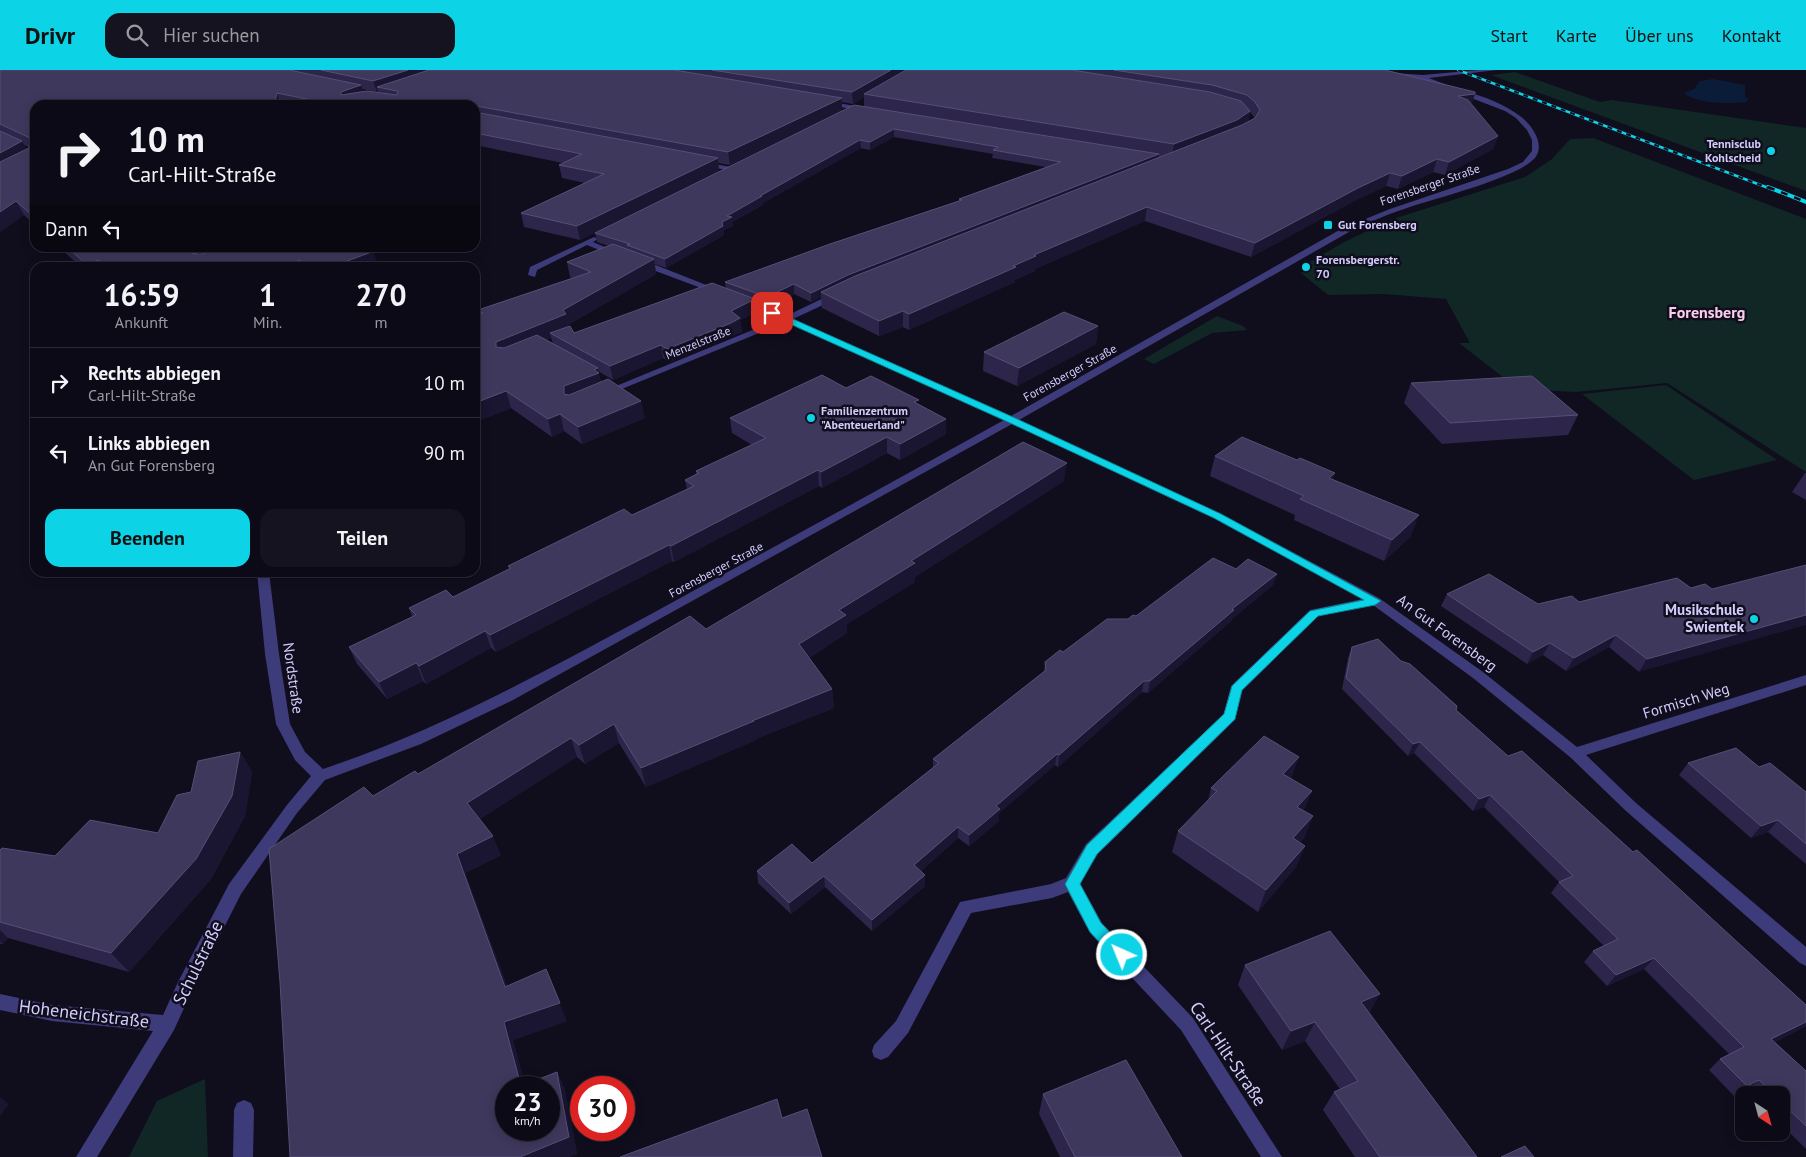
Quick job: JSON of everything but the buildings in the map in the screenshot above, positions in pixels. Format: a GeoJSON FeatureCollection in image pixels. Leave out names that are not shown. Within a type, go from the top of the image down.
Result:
{"type":"FeatureCollection","features":[{"type":"Feature","properties":{"kind":"street"},"geometry":{"type":"LineString","coordinates":[[1386,74],[1423,77],[1494,70]]}},
{"type":"Feature","properties":{"kind":"street","name":"Forensberger Straße"},"geometry":{"type":"LineString","coordinates":[[320,776],[364,763],[449,727],[819,528],[1217,305],[1346,230],[1398,208],[1503,174],[1522,166],[1533,156],[1536,147],[1532,130],[1518,117],[1488,101],[1423,77]]}},
{"type":"Feature","properties":{"kind":"street"},"geometry":{"type":"LineString","coordinates":[[815,101],[873,111]]}},
{"type":"Feature","properties":{"kind":"street"},"geometry":{"type":"LineString","coordinates":[[838,116],[860,103]]}},
{"type":"Feature","properties":{"kind":"street"},"geometry":{"type":"LineString","coordinates":[[696,163],[731,169]]}},
{"type":"Feature","properties":{"kind":"street"},"geometry":{"type":"LineString","coordinates":[[723,174],[739,166]]}},
{"type":"Feature","properties":{"kind":"street"},"geometry":{"type":"LineString","coordinates":[[532,275],[533,269],[605,234]]}},
{"type":"Feature","properties":{"kind":"street"},"geometry":{"type":"LineString","coordinates":[[588,243],[788,319],[1012,420]]}},
{"type":"Feature","properties":{"kind":"street"},"geometry":{"type":"LineString","coordinates":[[192,252],[201,262]]}},
{"type":"Feature","properties":{"kind":"street","name":"Menzelstraße"},"geometry":{"type":"LineString","coordinates":[[595,398],[614,385],[788,319],[844,292]]}},
{"type":"Feature","properties":{"kind":"street","name":"An Gut Forensberg"},"geometry":{"type":"LineString","coordinates":[[1012,420],[1217,516],[1375,601],[1478,675],[1575,753],[1631,807],[1806,958]]}},
{"type":"Feature","properties":{"kind":"street","name":"Nordstraße"},"geometry":{"type":"LineString","coordinates":[[264,577],[272,654],[283,724],[300,756],[320,776]]}},
{"type":"Feature","properties":{"kind":"street"},"geometry":{"type":"LineString","coordinates":[[881,1051],[902,1027],[966,907],[1052,891],[1072,884],[1092,850],[1230,716],[1236,689],[1314,613],[1375,601]]}},
{"type":"Feature","properties":{"kind":"street","name":"Formisch Weg"},"geometry":{"type":"LineString","coordinates":[[1575,753],[1806,680]]}},
{"type":"Feature","properties":{"kind":"street","name":"Schulstraße"},"geometry":{"type":"LineString","coordinates":[[86,1157],[168,1024],[184,988],[235,888],[292,809],[320,776]]}},
{"type":"Feature","properties":{"kind":"street","name":"Carl-Hilt-Straße"},"geometry":{"type":"LineString","coordinates":[[1072,884],[1096,928],[1187,1024],[1272,1157]]}},
{"type":"Feature","properties":{"kind":"street","name":"Hoheneichstraße"},"geometry":{"type":"LineString","coordinates":[[0,1002],[52,1013],[168,1024]]}},
{"type":"Feature","properties":{"kind":"street"},"geometry":{"type":"LineString","coordinates":[[243,1157],[244,1110]]}},
{"type":"Feature","properties":{"kind":"green space"},"geometry":{"type":"Polygon","coordinates":[[[1515,72],[1600,102],[1612,100],[1806,128],[1806,191],[1491,75],[1515,72]]]}},
{"type":"Feature","properties":{"kind":"green space"},"geometry":{"type":"Polygon","coordinates":[[[1593,138],[1806,219],[1806,472],[1667,383],[1576,392],[1518,389],[1459,343],[1470,343],[1446,299],[1384,294],[1328,295],[1301,273],[1313,265],[1308,263],[1344,242],[1393,219],[1525,177],[1552,159],[1570,139],[1593,138]]]}},
{"type":"Feature","properties":{"kind":"green space"},"geometry":{"type":"Polygon","coordinates":[[[1217,316],[1243,326],[1247,330],[1212,333],[1154,364],[1144,359],[1217,316]]]}},
{"type":"Feature","properties":{"kind":"green space"},"geometry":{"type":"Polygon","coordinates":[[[1666,385],[1777,460],[1694,480],[1582,394],[1666,385]]]}},
{"type":"Feature","properties":{"kind":"green space"},"geometry":{"type":"Polygon","coordinates":[[[205,1079],[208,1157],[129,1157],[157,1101],[205,1079]]]}},
{"type":"Feature","properties":{"kind":"water"},"geometry":{"type":"Polygon","coordinates":[[[1713,79],[1745,85],[1745,97],[1749,99],[1746,102],[1714,102],[1689,97],[1684,93],[1694,89],[1700,81],[1713,79]]]}},
{"type":"Feature","properties":{"kind":"railway"},"geometry":{"type":"LineString","coordinates":[[1458,70],[1771,189]]}},
{"type":"Feature","properties":{"kind":"railway"},"geometry":{"type":"LineString","coordinates":[[1768,187],[1806,202]]}},
{"type":"Feature","properties":{"kind":"place","name":"Tennisclub Kohlscheid"},"geometry":{"type":"Point","coordinates":[1771,151]}},
{"type":"Feature","properties":{"kind":"place","name":"Gut Forensberg"},"geometry":{"type":"Point","coordinates":[1328,225]}},
{"type":"Feature","properties":{"kind":"place","name":"Forensbergerstr. 70"},"geometry":{"type":"Point","coordinates":[1306,267]}},
{"type":"Feature","properties":{"kind":"place","name":"Familienzentrum \"Abenteuerland\""},"geometry":{"type":"Point","coordinates":[811,418]}},
{"type":"Feature","properties":{"kind":"place","name":"Musikschule Swientek"},"geometry":{"type":"Point","coordinates":[1754,619]}},
{"type":"Feature","properties":{"kind":"district","name":"Forensberg"},"geometry":{"type":"Point","coordinates":[1707,312]}},
{"type":"Feature","properties":{"kind":"route"},"geometry":{"type":"LineString","coordinates":[[772,313],[1012,420],[1217,516],[1375,601],[1314,613],[1236,689],[1230,716],[1092,850],[1072,884],[1096,928],[1122,955]]}}]}
